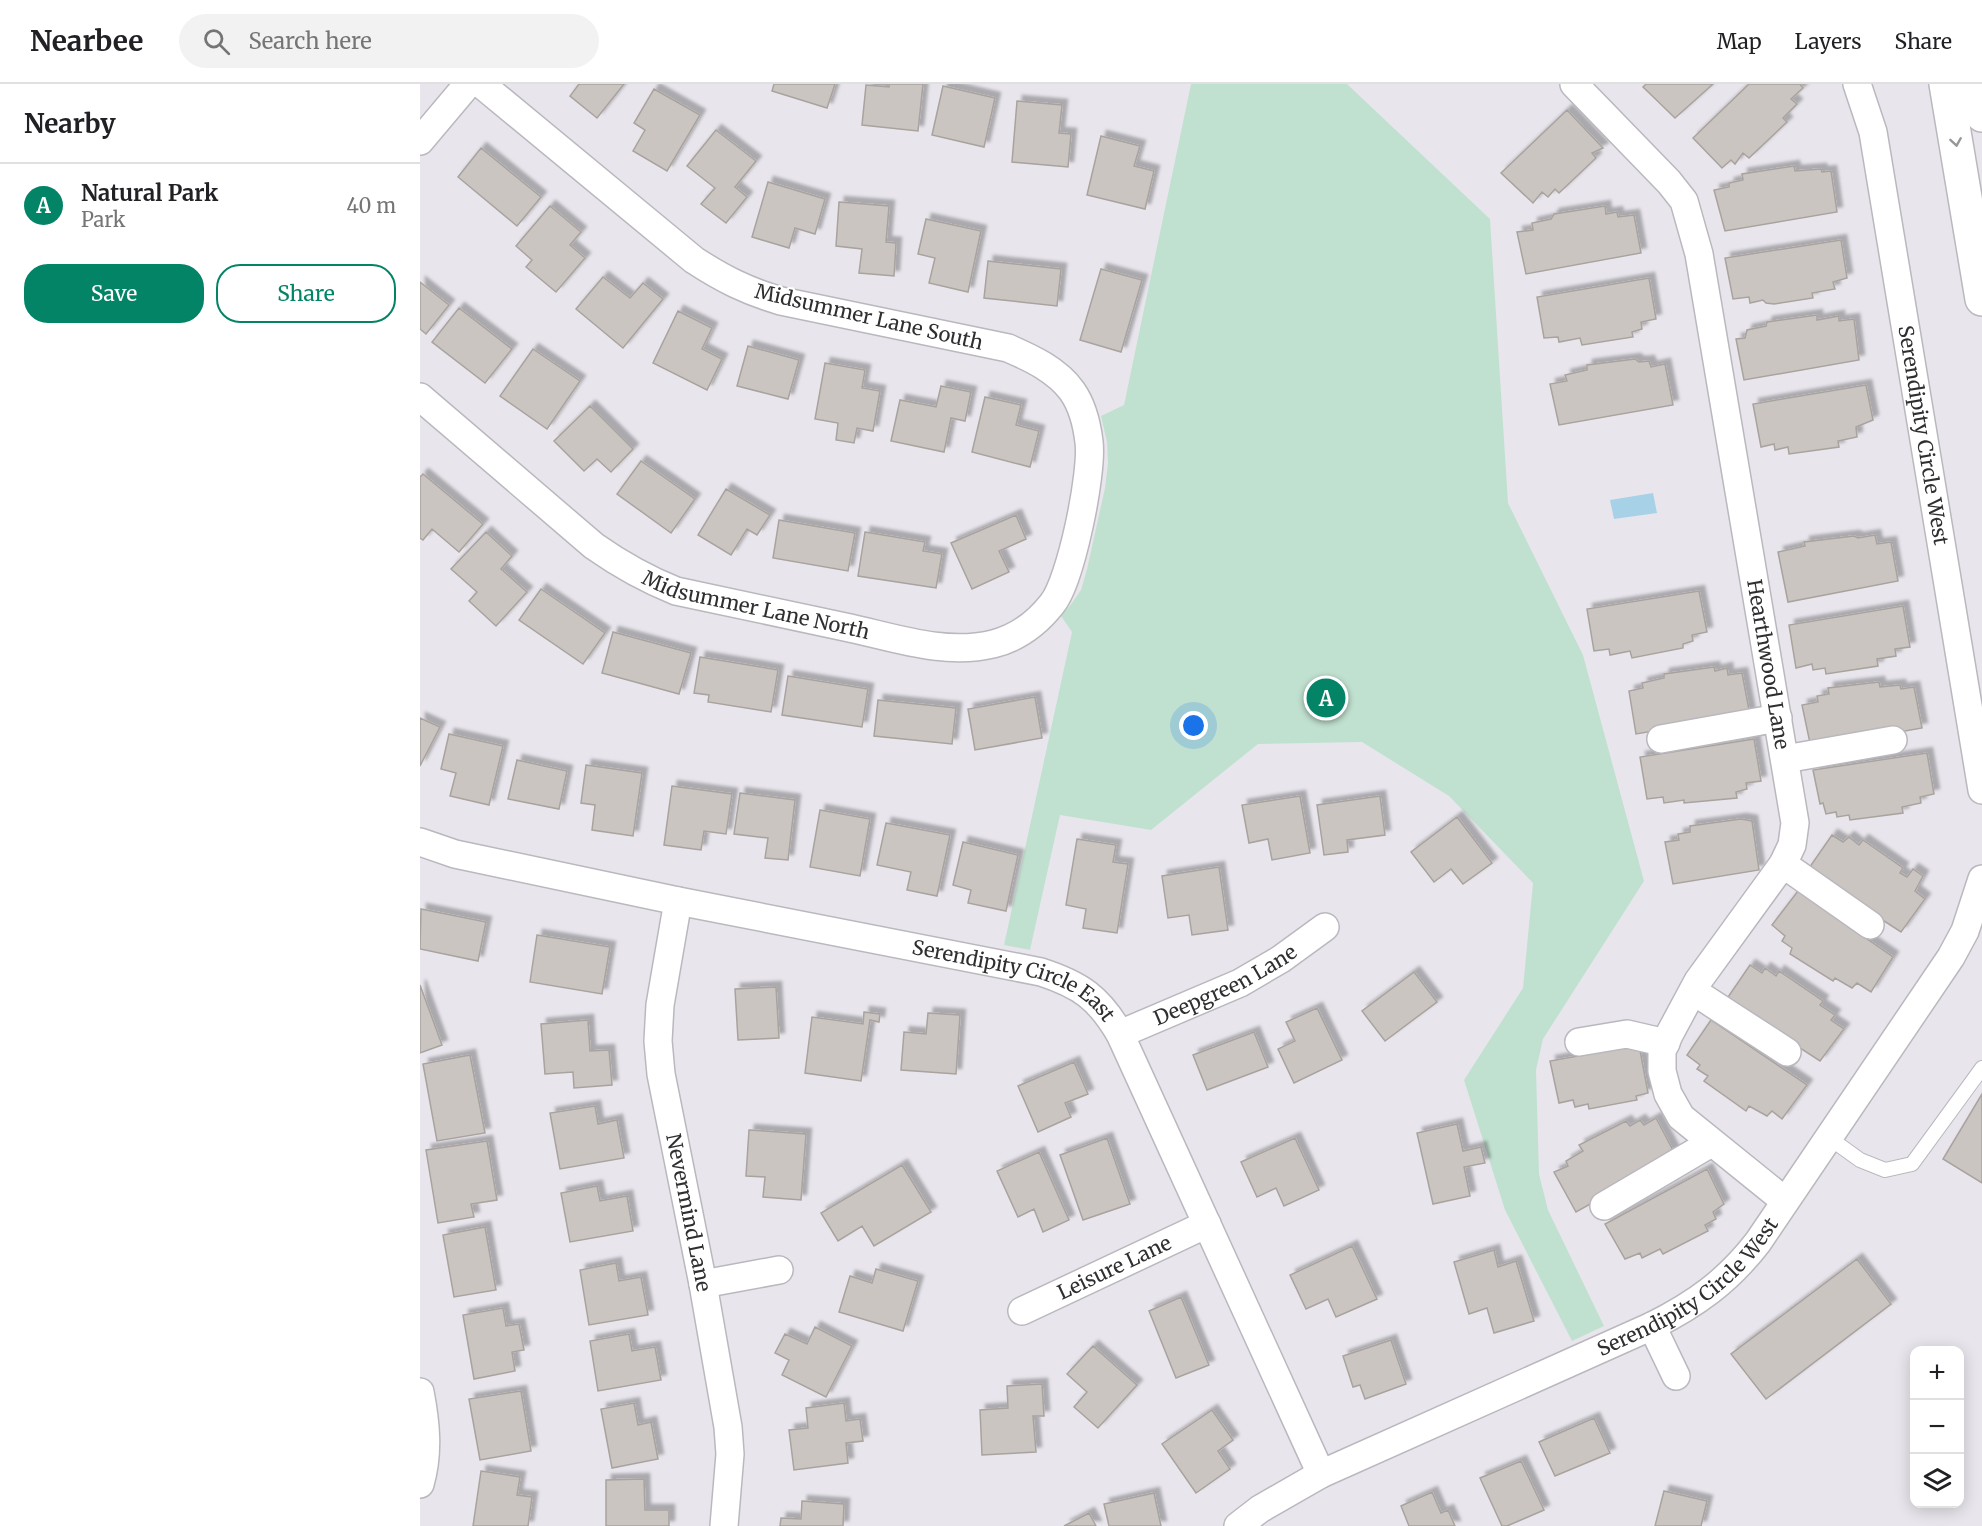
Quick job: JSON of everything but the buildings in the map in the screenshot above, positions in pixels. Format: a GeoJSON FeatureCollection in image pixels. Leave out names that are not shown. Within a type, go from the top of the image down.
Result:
{"type":"FeatureCollection","features":[{"type":"Feature","properties":{"kind":"main road"},"geometry":{"type":"LineString","coordinates":[[1946,84],[1982,299]]}},
{"type":"Feature","properties":{"kind":"main road"},"geometry":{"type":"LineString","coordinates":[[1972,84],[1975,107],[1982,114]]}},
{"type":"Feature","properties":{"kind":"street"},"geometry":{"type":"LineString","coordinates":[[420,141],[468,84]]}},
{"type":"Feature","properties":{"kind":"street","name":"Midsummer Lane South"},"geometry":{"type":"LineString","coordinates":[[481,84],[694,260],[724,280],[750,292],[781,301],[1008,348],[1033,359],[1056,375],[1072,391],[1084,417],[1089,443],[1089,467],[1080,521]]}},
{"type":"Feature","properties":{"kind":"street","name":"Hearthwood Lane"},"geometry":{"type":"LineString","coordinates":[[1574,84],[1669,182],[1684,201],[1690,219],[1697,243],[1795,824],[1792,845],[1783,864],[1693,991],[1662,1051],[1662,1071],[1668,1094],[1681,1117],[1785,1201]]}},
{"type":"Feature","properties":{"kind":"street","name":"Serendipity Circle West"},"geometry":{"type":"LineString","coordinates":[[1857,84],[1873,132],[1982,790]]}},
{"type":"Feature","properties":{"kind":"street","name":"Midsummer Lane North"},"geometry":{"type":"LineString","coordinates":[[420,397],[594,546],[623,566],[648,579],[676,591],[938,647],[991,644],[1011,638],[1031,626],[1054,603],[1066,575],[1080,521]]}},
{"type":"Feature","properties":{"kind":"street"},"geometry":{"type":"LineString","coordinates":[[1661,739],[1778,718]]}},
{"type":"Feature","properties":{"kind":"street"},"geometry":{"type":"LineString","coordinates":[[1785,759],[1893,740]]}},
{"type":"Feature","properties":{"kind":"street","name":"Serendipity Circle East"},"geometry":{"type":"LineString","coordinates":[[420,842],[455,854],[678,901],[1041,972],[1065,980],[1088,994],[1106,1011],[1120,1034],[1321,1474]]}},
{"type":"Feature","properties":{"kind":"street"},"geometry":{"type":"LineString","coordinates":[[1783,864],[1870,926]]}},
{"type":"Feature","properties":{"kind":"street","name":"Serendipity Circle West"},"geometry":{"type":"LineString","coordinates":[[1239,1526],[1260,1509],[1321,1474],[1652,1326],[1680,1312],[1719,1284],[1738,1267],[1758,1242],[1952,957],[1980,899]]}},
{"type":"Feature","properties":{"kind":"street","name":"Nevermind Lane"},"geometry":{"type":"LineString","coordinates":[[678,901],[660,1005],[658,1041],[661,1074],[704,1284],[728,1427],[730,1454],[724,1526]]}},
{"type":"Feature","properties":{"kind":"street","name":"Deepgreen Lane"},"geometry":{"type":"LineString","coordinates":[[1120,1034],[1240,983],[1281,959],[1325,927]]}},
{"type":"Feature","properties":{"kind":"street"},"geometry":{"type":"LineString","coordinates":[[1693,991],[1787,1052]]}},
{"type":"Feature","properties":{"kind":"street"},"geometry":{"type":"LineString","coordinates":[[1579,1042],[1627,1034],[1666,1043]]}},
{"type":"Feature","properties":{"kind":"street"},"geometry":{"type":"LineString","coordinates":[[1604,1206],[1711,1143]]}},
{"type":"Feature","properties":{"kind":"street","name":"Leisure Lane"},"geometry":{"type":"LineString","coordinates":[[1022,1311],[1208,1224]]}},
{"type":"Feature","properties":{"kind":"street"},"geometry":{"type":"LineString","coordinates":[[704,1284],[779,1270]]}},
{"type":"Feature","properties":{"kind":"street"},"geometry":{"type":"LineString","coordinates":[[1652,1326],[1676,1376]]}},
{"type":"Feature","properties":{"kind":"street"},"geometry":{"type":"LineString","coordinates":[[420,1392],[426,1422],[426,1447],[420,1484]]}},
{"type":"Feature","properties":{"kind":"lane"},"geometry":{"type":"LineString","coordinates":[[1828,1137],[1860,1160],[1886,1170],[1912,1164],[1982,1068]]}},
{"type":"Feature","properties":{"kind":"green space"},"geometry":{"type":"Polygon","coordinates":[[[1191,84],[1347,84],[1490,219],[1508,503],[1583,655],[1644,881],[1543,1039],[1536,1070],[1539,1174],[1548,1210],[1604,1326],[1572,1341],[1505,1210],[1464,1080],[1523,988],[1533,883],[1449,796],[1362,742],[1258,744],[1151,830],[1060,815],[1030,950],[1004,945],[1072,632],[1061,616],[1081,590],[1105,488],[1108,463],[1107,442],[1101,416],[1124,405],[1191,84]]]}},
{"type":"Feature","properties":{"kind":"water"},"geometry":{"type":"Polygon","coordinates":[[[1653,493],[1657,513],[1614,519],[1610,500],[1653,493]]]}},
{"type":"Feature","properties":{"kind":"place","name":"Natural Park"},"geometry":{"type":"Point","coordinates":[1326,698]}}]}
